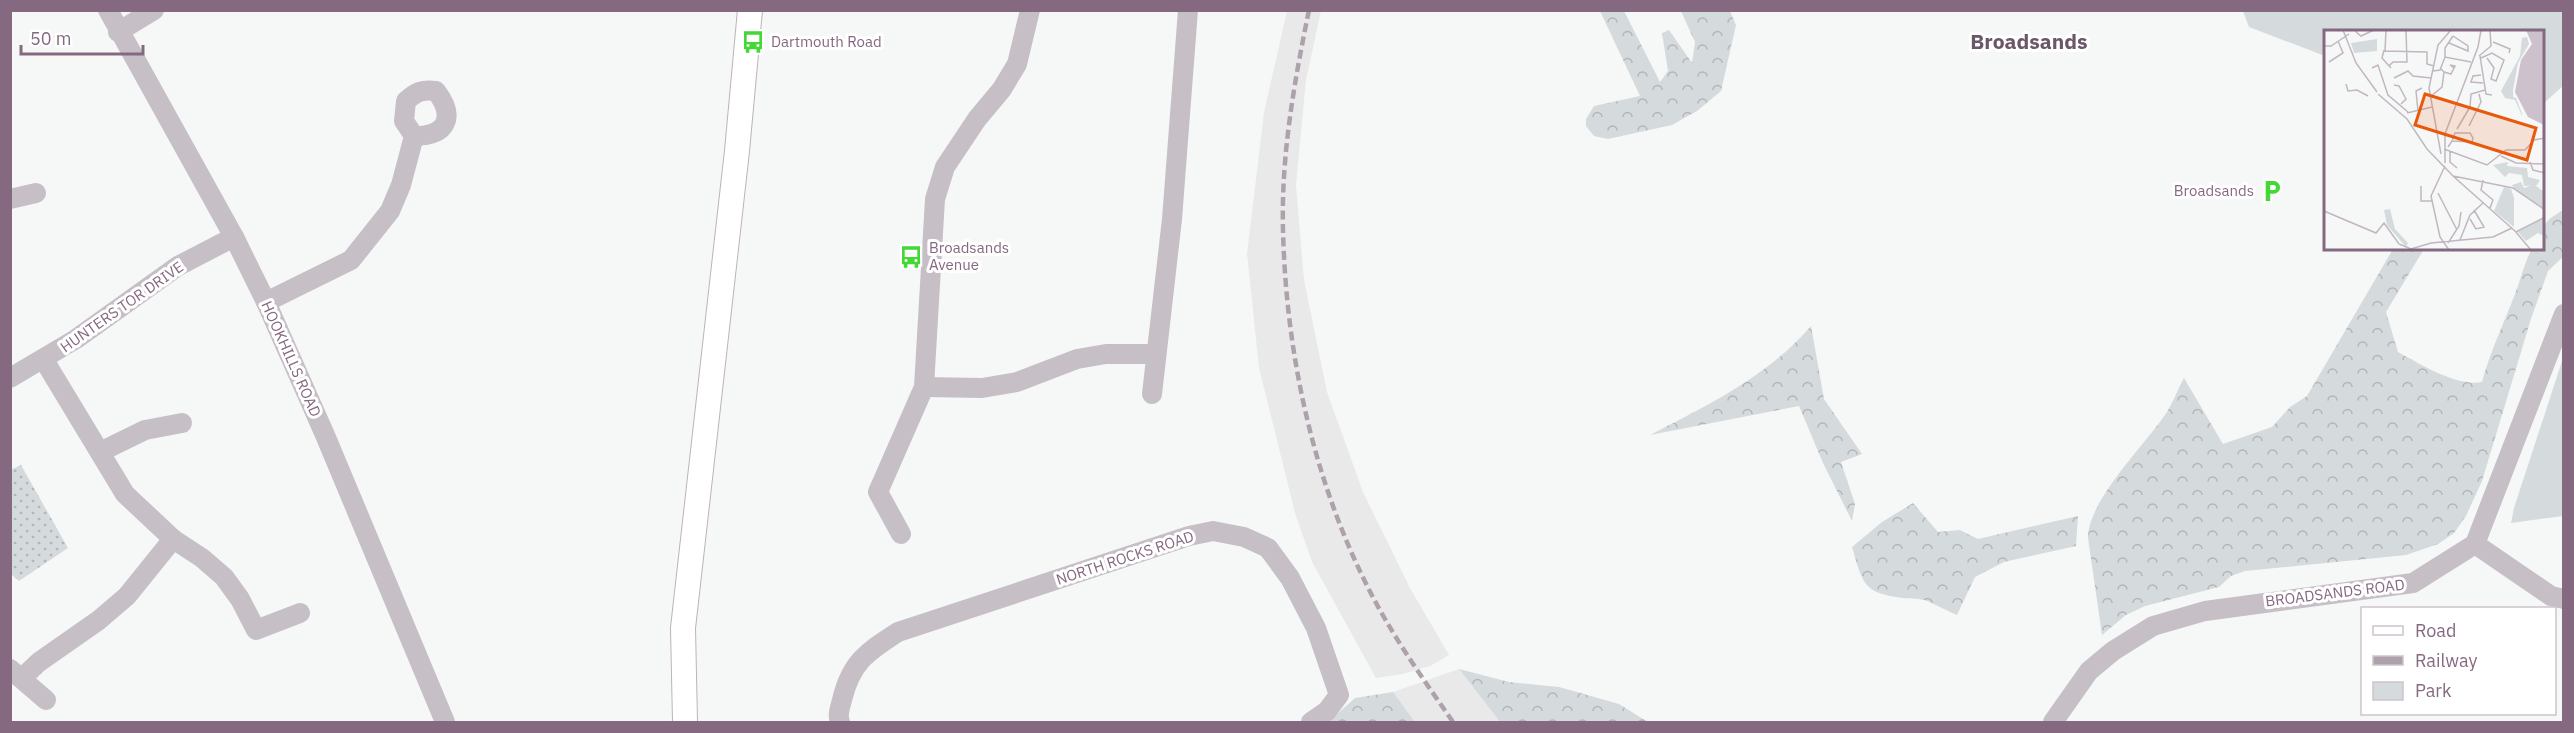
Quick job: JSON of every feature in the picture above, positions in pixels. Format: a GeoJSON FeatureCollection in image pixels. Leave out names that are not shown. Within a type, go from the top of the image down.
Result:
{"type":"FeatureCollection","features":[{"type":"Feature","properties":{"kind":"main road"},"geometry":{"type":"LineString","coordinates":[[685,723],[683,628],[737,151],[750,10]]}},
{"type":"Feature","properties":{"kind":"street","name":"HOOKHILLS ROAD"},"geometry":{"type":"LineString","coordinates":[[108,10],[118,32],[234,237],[266,302],[325,435],[445,723]]}},
{"type":"Feature","properties":{"kind":"street"},"geometry":{"type":"LineString","coordinates":[[118,32],[154,10]]}},
{"type":"Feature","properties":{"kind":"street"},"geometry":{"type":"LineString","coordinates":[[901,534],[878,492],[924,387],[935,199],[945,167],[977,118],[1002,89],[1017,64],[1030,10]]}},
{"type":"Feature","properties":{"kind":"street"},"geometry":{"type":"LineString","coordinates":[[1152,394],[1172,219],[1188,10]]}},
{"type":"Feature","properties":{"kind":"street"},"geometry":{"type":"LineString","coordinates":[[266,302],[351,260],[390,211],[401,185],[414,136]]}},
{"type":"Feature","properties":{"kind":"street"},"geometry":{"type":"LineString","coordinates":[[10,199],[36,193]]}},
{"type":"Feature","properties":{"kind":"street","name":"HUNTERS TOR DRIVE"},"geometry":{"type":"LineString","coordinates":[[10,378],[44,360],[178,266],[234,237]]}},
{"type":"Feature","properties":{"kind":"street"},"geometry":{"type":"LineString","coordinates":[[2564,314],[2475,544],[2551,596],[2564,599]]}},
{"type":"Feature","properties":{"kind":"street"},"geometry":{"type":"LineString","coordinates":[[924,387],[982,388],[1017,382],[1077,359],[1106,354],[1156,354]]}},
{"type":"Feature","properties":{"kind":"street"},"geometry":{"type":"LineString","coordinates":[[44,360],[125,494],[173,539],[202,558],[224,577],[240,598],[247,635],[300,613]]}},
{"type":"Feature","properties":{"kind":"street"},"geometry":{"type":"LineString","coordinates":[[100,452],[145,430],[182,423]]}},
{"type":"Feature","properties":{"kind":"street","name":"NORTH ROCKS ROAD"},"geometry":{"type":"LineString","coordinates":[[840,723],[838,717],[847,681],[865,654],[898,632],[1189,536],[1213,531],[1244,537],[1268,548],[1290,578],[1316,628],[1339,695],[1327,711],[1311,723]]}},
{"type":"Feature","properties":{"kind":"street"},"geometry":{"type":"LineString","coordinates":[[45,700],[16,674],[39,662],[99,620],[127,596],[173,539]]}},
{"type":"Feature","properties":{"kind":"street","name":"BROADSANDS ROAD"},"geometry":{"type":"LineString","coordinates":[[2053,723],[2089,671],[2113,651],[2153,626],[2205,611],[2413,583],[2475,544]]}},
{"type":"Feature","properties":{"kind":"shaded area"},"geometry":{"type":"Polygon","coordinates":[[[1287,11],[1321,11],[1306,80],[1296,185],[1304,280],[1327,392],[1363,492],[1410,588],[1449,655],[1430,666],[1403,674],[1376,678],[1312,562],[1295,513],[1259,368],[1247,254],[1264,112],[1287,11]]]}},
{"type":"Feature","properties":{"kind":"shaded area"},"geometry":{"type":"Polygon","coordinates":[[[1459,669],[1500,722],[1415,722],[1393,692],[1459,669]]]}},
{"type":"Feature","properties":{"kind":"green space"},"geometry":{"type":"Polygon","coordinates":[[[1600,11],[1624,11],[1660,82],[1668,71],[1662,33],[1669,30],[1692,63],[1695,42],[1681,11],[1730,11],[1736,25],[1721,91],[1697,111],[1672,125],[1608,139],[1594,136],[1586,126],[1586,119],[1594,106],[1640,96],[1600,11]]]}},
{"type":"Feature","properties":{"kind":"green space"},"geometry":{"type":"Polygon","coordinates":[[[2243,11],[2563,11],[2563,86],[2544,103],[2544,30],[2324,30],[2324,56],[2249,27],[2243,11]]]}},
{"type":"Feature","properties":{"kind":"green space"},"geometry":{"type":"Polygon","coordinates":[[[2563,210],[2563,257],[2548,271],[2531,319],[2482,481],[2466,516],[2454,533],[2438,544],[2406,555],[2245,571],[2231,576],[2219,587],[2145,606],[2126,615],[2102,635],[2088,538],[2091,523],[2107,490],[2167,412],[2184,378],[2223,444],[2272,427],[2290,407],[2307,396],[2392,250],[2423,250],[2386,312],[2398,352],[2450,378],[2472,383],[2482,382],[2529,254],[2531,250],[2544,250],[2544,227],[2551,218],[2563,210]]]}},
{"type":"Feature","properties":{"kind":"green space"},"geometry":{"type":"Polygon","coordinates":[[[1811,326],[1824,399],[1862,454],[1841,462],[1855,504],[1852,521],[1823,463],[1799,406],[1650,435],[1715,401],[1756,375],[1794,344],[1811,326]]]}},
{"type":"Feature","properties":{"kind":"green space"},"geometry":{"type":"Polygon","coordinates":[[[2563,358],[2563,516],[2511,523],[2514,508],[2563,358]]]}},
{"type":"Feature","properties":{"kind":"green space"},"geometry":{"type":"Polygon","coordinates":[[[21,465],[68,548],[19,581],[11,574],[10,470],[21,465]]]}},
{"type":"Feature","properties":{"kind":"green space"},"geometry":{"type":"Polygon","coordinates":[[[1913,503],[1938,532],[1960,530],[1978,539],[2078,516],[2076,546],[2004,562],[1975,577],[1957,615],[1924,600],[1880,593],[1872,589],[1862,578],[1852,547],[1882,522],[1913,503]]]}},
{"type":"Feature","properties":{"kind":"green space"},"geometry":{"type":"Polygon","coordinates":[[[1459,669],[1509,682],[1559,687],[1619,704],[1648,722],[1500,722],[1459,669]]]}},
{"type":"Feature","properties":{"kind":"green space"},"geometry":{"type":"Polygon","coordinates":[[[1393,692],[1415,722],[1328,722],[1355,698],[1393,692]]]}},
{"type":"Feature","properties":{"kind":"railway"},"geometry":{"type":"LineString","coordinates":[[1309,10],[1286,147],[1283,202],[1285,278],[1298,374],[1320,468],[1354,558],[1393,633],[1453,722]]}},
{"type":"Feature","properties":{"kind":"place","name":"Dartmouth Road"},"geometry":{"type":"Point","coordinates":[753,42]}},
{"type":"Feature","properties":{"kind":"place","name":"Broadsands"},"geometry":{"type":"Point","coordinates":[2272,191]}},
{"type":"Feature","properties":{"kind":"place","name":"Broadsands Avenue"},"geometry":{"type":"Point","coordinates":[911,257]}},
{"type":"Feature","properties":{"kind":"district","name":"Broadsands"},"geometry":{"type":"Point","coordinates":[2029,42]}}]}
